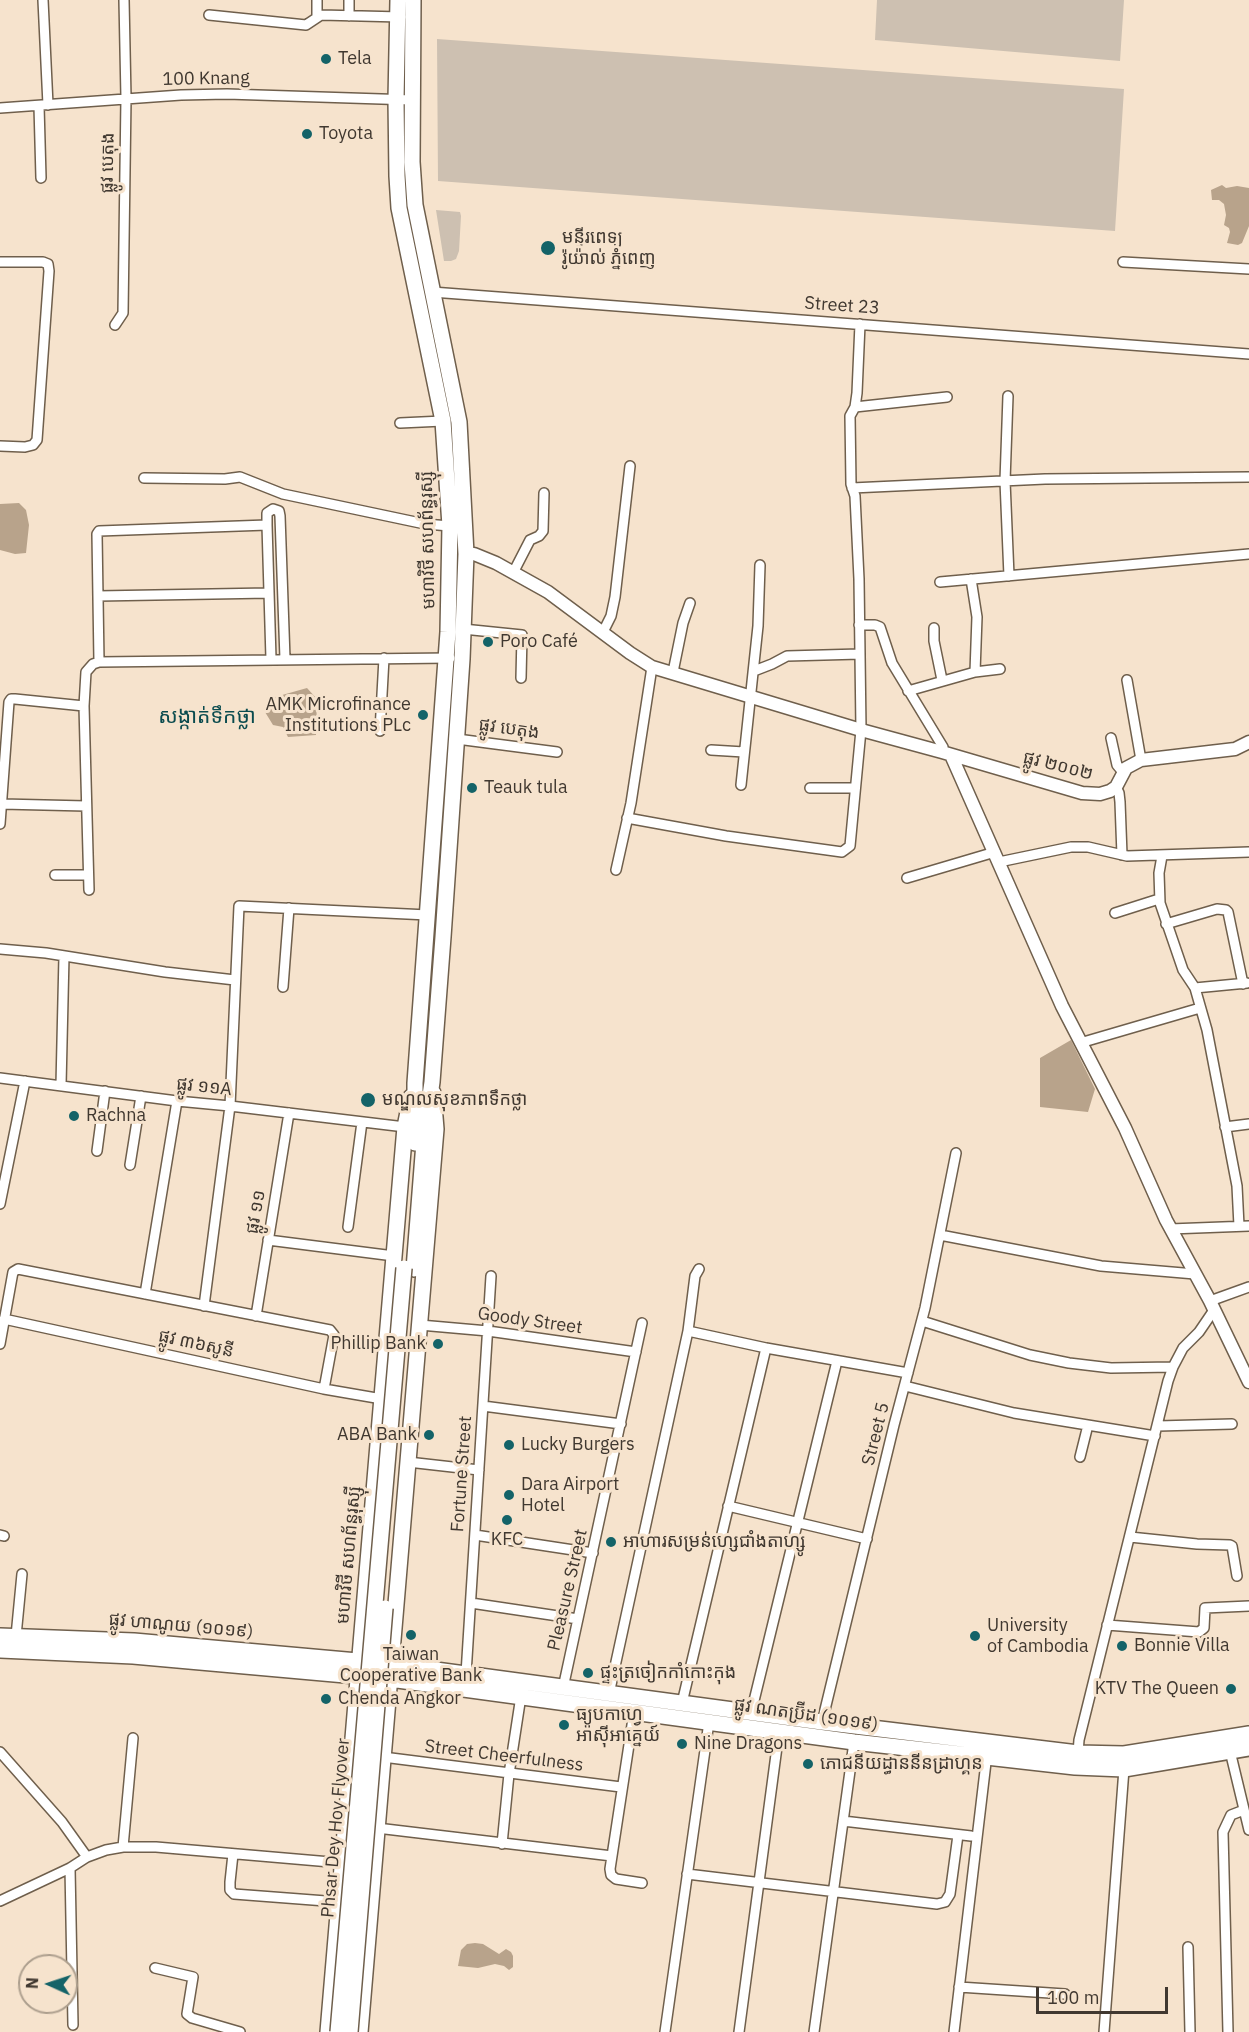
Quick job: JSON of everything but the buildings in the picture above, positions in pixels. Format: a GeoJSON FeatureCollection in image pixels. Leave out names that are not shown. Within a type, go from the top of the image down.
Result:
{"type":"FeatureCollection","features":[{"type":"Feature","properties":{"kind":"main road","name":"មហាវិថី សហព័ន្ធរុស្ស៊ី"},"geometry":{"type":"LineString","coordinates":[[398,0],[405,21],[412,100],[415,205],[459,422],[466,554],[463,629],[454,658],[428,915],[415,1083],[416,1130],[404,1264]]}},
{"type":"Feature","properties":{"kind":"main road","name":"មហាវិថី សហព័ន្ធរុស្ស៊ី"},"geometry":{"type":"LineString","coordinates":[[328,2032],[382,1399],[432,1083],[457,739],[450,526],[443,422],[399,208],[397,176],[396,100],[405,21],[413,0]]}},
{"type":"Feature","properties":{"kind":"main road","name":"មហាវិថី សហព័ន្ធរុស្ស៊ី"},"geometry":{"type":"LineString","coordinates":[[404,1264],[405,1127],[415,1083]]}},
{"type":"Feature","properties":{"kind":"main road","name":"មហាវិថី សហព័ន្ធរុស្ស៊ី"},"geometry":{"type":"LineString","coordinates":[[360,2032],[436,1129],[432,1083]]}},
{"type":"Feature","properties":{"kind":"main road","name":"Phsar Dey Hoy Flyover"},"geometry":{"type":"LineString","coordinates":[[338,2032],[404,1264]]}},
{"type":"Feature","properties":{"kind":"main road","name":"Phsar Dey Hoy Flyover"},"geometry":{"type":"LineString","coordinates":[[350,2032],[404,1264]]}},
{"type":"Feature","properties":{"kind":"main road"},"geometry":{"type":"LineString","coordinates":[[376,1472],[380,1480],[389,1485],[400,1482],[408,1468]]}},
{"type":"Feature","properties":{"kind":"main road","name":"ផ្លូវ ហាណូយ (១០១៩)"},"geometry":{"type":"LineString","coordinates":[[0,1636],[134,1641],[359,1668]]}},
{"type":"Feature","properties":{"kind":"main road","name":"ផ្លូវ ហាណូយ (១០១៩)"},"geometry":{"type":"LineString","coordinates":[[0,1650],[359,1668]]}},
{"type":"Feature","properties":{"kind":"main road","name":"ផ្លូវ ណតប្រ៊ីដ (១០១៩)"},"geometry":{"type":"LineString","coordinates":[[359,1668],[466,1674],[822,1722],[1075,1767],[1124,1769],[1249,1748]]}},
{"type":"Feature","properties":{"kind":"main road","name":"ផ្លូវ ណតប្រ៊ីដ (១០១៩)"},"geometry":{"type":"LineString","coordinates":[[391,1671],[521,1696],[854,1742],[987,1750],[1124,1754],[1249,1734]]}},
{"type":"Feature","properties":{"kind":"main road"},"geometry":{"type":"LineString","coordinates":[[345,1826],[353,1817],[363,1815],[373,1819],[377,1828]]}},
{"type":"Feature","properties":{"kind":"street"},"geometry":{"type":"LineString","coordinates":[[41,178],[44,105],[43,0]]}},
{"type":"Feature","properties":{"kind":"street","name":"ផ្លូវ បេតុង"},"geometry":{"type":"LineString","coordinates":[[115,325],[123,313],[126,98],[124,0]]}},
{"type":"Feature","properties":{"kind":"street"},"geometry":{"type":"LineString","coordinates":[[317,0],[317,17]]}},
{"type":"Feature","properties":{"kind":"street"},"geometry":{"type":"LineString","coordinates":[[349,0],[349,16]]}},
{"type":"Feature","properties":{"kind":"street"},"geometry":{"type":"LineString","coordinates":[[209,15],[306,25],[321,15],[405,21]]}},
{"type":"Feature","properties":{"kind":"street","name":"100 Knang"},"geometry":{"type":"LineString","coordinates":[[0,108],[126,98],[227,94],[412,100]]}},
{"type":"Feature","properties":{"kind":"street"},"geometry":{"type":"LineString","coordinates":[[0,262],[43,262],[48,264],[49,271],[37,440],[33,446],[0,446]]}},
{"type":"Feature","properties":{"kind":"street"},"geometry":{"type":"LineString","coordinates":[[1123,262],[1249,269]]}},
{"type":"Feature","properties":{"kind":"street","name":"Street 23"},"geometry":{"type":"LineString","coordinates":[[432,292],[1249,354]]}},
{"type":"Feature","properties":{"kind":"street"},"geometry":{"type":"LineString","coordinates":[[627,818],[726,836],[842,852],[850,846],[861,730],[857,545],[855,496],[852,488],[850,416],[855,407],[860,324]]}},
{"type":"Feature","properties":{"kind":"street"},"geometry":{"type":"LineString","coordinates":[[1008,396],[1005,481],[1009,576]]}},
{"type":"Feature","properties":{"kind":"street"},"geometry":{"type":"LineString","coordinates":[[855,407],[947,398]]}},
{"type":"Feature","properties":{"kind":"street"},"geometry":{"type":"LineString","coordinates":[[400,423],[443,422]]}},
{"type":"Feature","properties":{"kind":"street"},"geometry":{"type":"LineString","coordinates":[[603,632],[611,616],[615,597],[630,466]]}},
{"type":"Feature","properties":{"kind":"street"},"geometry":{"type":"LineString","coordinates":[[144,478],[225,479],[240,477],[283,494],[425,524],[450,526]]}},
{"type":"Feature","properties":{"kind":"street"},"geometry":{"type":"LineString","coordinates":[[852,488],[1005,481],[1249,477]]}},
{"type":"Feature","properties":{"kind":"street"},"geometry":{"type":"LineString","coordinates":[[513,573],[530,540],[539,536],[543,531],[544,493]]}},
{"type":"Feature","properties":{"kind":"street"},"geometry":{"type":"LineString","coordinates":[[271,659],[267,513],[273,509],[277,510],[280,516],[285,659]]}},
{"type":"Feature","properties":{"kind":"street"},"geometry":{"type":"LineString","coordinates":[[99,662],[99,531],[267,525]]}},
{"type":"Feature","properties":{"kind":"street","name":"ផ្លូវ ២០០២"},"geometry":{"type":"LineString","coordinates":[[466,554],[474,554],[548,592],[630,653],[652,666],[1082,794],[1101,794],[1110,791],[1116,787],[1122,771]]}},
{"type":"Feature","properties":{"kind":"street"},"geometry":{"type":"LineString","coordinates":[[940,582],[1249,554]]}},
{"type":"Feature","properties":{"kind":"street"},"geometry":{"type":"LineString","coordinates":[[741,784],[758,626],[760,565]]}},
{"type":"Feature","properties":{"kind":"street"},"geometry":{"type":"LineString","coordinates":[[971,579],[977,617],[975,672]]}},
{"type":"Feature","properties":{"kind":"street"},"geometry":{"type":"LineString","coordinates":[[98,596],[269,593]]}},
{"type":"Feature","properties":{"kind":"street"},"geometry":{"type":"LineString","coordinates":[[673,672],[683,623],[690,603]]}},
{"type":"Feature","properties":{"kind":"street"},"geometry":{"type":"LineString","coordinates":[[859,625],[880,627],[892,663],[943,747],[997,857],[1062,1006],[1125,1128],[1170,1229],[1212,1305],[1249,1383]]}},
{"type":"Feature","properties":{"kind":"street"},"geometry":{"type":"LineString","coordinates":[[934,628],[934,641],[942,680]]}},
{"type":"Feature","properties":{"kind":"street"},"geometry":{"type":"LineString","coordinates":[[463,629],[522,635],[521,678]]}},
{"type":"Feature","properties":{"kind":"street"},"geometry":{"type":"LineString","coordinates":[[754,670],[787,656],[860,654]]}},
{"type":"Feature","properties":{"kind":"street"},"geometry":{"type":"LineString","coordinates":[[380,731],[384,658]]}},
{"type":"Feature","properties":{"kind":"street"},"geometry":{"type":"LineString","coordinates":[[89,890],[84,706],[86,672],[93,664],[99,662],[271,659],[454,658]]}},
{"type":"Feature","properties":{"kind":"street"},"geometry":{"type":"LineString","coordinates":[[616,870],[632,803],[652,666]]}},
{"type":"Feature","properties":{"kind":"street"},"geometry":{"type":"LineString","coordinates":[[908,691],[975,672],[1000,669]]}},
{"type":"Feature","properties":{"kind":"street"},"geometry":{"type":"LineString","coordinates":[[1127,680],[1141,760]]}},
{"type":"Feature","properties":{"kind":"street"},"geometry":{"type":"LineString","coordinates":[[84,706],[11,699],[1,814],[86,806]]}},
{"type":"Feature","properties":{"kind":"street"},"geometry":{"type":"LineString","coordinates":[[1111,738],[1117,765],[1122,771],[1141,760],[1235,749],[1249,742]]}},
{"type":"Feature","properties":{"kind":"street","name":"ផ្លូវ បេតុង"},"geometry":{"type":"LineString","coordinates":[[457,739],[557,752]]}},
{"type":"Feature","properties":{"kind":"street"},"geometry":{"type":"LineString","coordinates":[[711,750],[744,752]]}},
{"type":"Feature","properties":{"kind":"street"},"geometry":{"type":"LineString","coordinates":[[1116,787],[1120,802],[1122,855]]}},
{"type":"Feature","properties":{"kind":"street"},"geometry":{"type":"LineString","coordinates":[[810,788],[855,788]]}},
{"type":"Feature","properties":{"kind":"street"},"geometry":{"type":"LineString","coordinates":[[907,878],[997,857],[1071,847],[1088,847],[1122,855],[1162,856],[1249,852]]}},
{"type":"Feature","properties":{"kind":"street"},"geometry":{"type":"LineString","coordinates":[[1162,856],[1159,873],[1160,899],[1166,924],[1183,970],[1195,988],[1207,1030],[1244,1226],[1170,1229]]}},
{"type":"Feature","properties":{"kind":"street"},"geometry":{"type":"LineString","coordinates":[[55,875],[88,875]]}},
{"type":"Feature","properties":{"kind":"street"},"geometry":{"type":"LineString","coordinates":[[1115,913],[1160,899]]}},
{"type":"Feature","properties":{"kind":"street"},"geometry":{"type":"LineString","coordinates":[[204,1306],[230,1106],[235,1035],[238,906],[428,915]]}},
{"type":"Feature","properties":{"kind":"street"},"geometry":{"type":"LineString","coordinates":[[283,987],[289,908]]}},
{"type":"Feature","properties":{"kind":"street"},"geometry":{"type":"LineString","coordinates":[[1166,924],[1217,909],[1228,912],[1246,983],[1195,988]]}},
{"type":"Feature","properties":{"kind":"street"},"geometry":{"type":"LineString","coordinates":[[0,949],[235,980]]}},
{"type":"Feature","properties":{"kind":"street"},"geometry":{"type":"LineString","coordinates":[[61,1085],[64,956]]}},
{"type":"Feature","properties":{"kind":"street"},"geometry":{"type":"LineString","coordinates":[[1080,1043],[1200,1008]]}},
{"type":"Feature","properties":{"kind":"street","name":"ផ្លូវ ១១A"},"geometry":{"type":"LineString","coordinates":[[0,1078],[405,1127]]}},
{"type":"Feature","properties":{"kind":"street"},"geometry":{"type":"LineString","coordinates":[[0,1204],[25,1081]]}},
{"type":"Feature","properties":{"kind":"street"},"geometry":{"type":"LineString","coordinates":[[97,1151],[105,1091]]}},
{"type":"Feature","properties":{"kind":"street"},"geometry":{"type":"LineString","coordinates":[[130,1165],[141,1096]]}},
{"type":"Feature","properties":{"kind":"street"},"geometry":{"type":"LineString","coordinates":[[145,1294],[177,1101]]}},
{"type":"Feature","properties":{"kind":"street","name":"ផ្លូវ ១១"},"geometry":{"type":"LineString","coordinates":[[256,1316],[289,1113]]}},
{"type":"Feature","properties":{"kind":"street"},"geometry":{"type":"LineString","coordinates":[[348,1227],[362,1122]]}},
{"type":"Feature","properties":{"kind":"street"},"geometry":{"type":"LineString","coordinates":[[1225,1127],[1249,1124]]}},
{"type":"Feature","properties":{"kind":"street","name":"Street 5"},"geometry":{"type":"LineString","coordinates":[[822,1722],[922,1321],[956,1153]]}},
{"type":"Feature","properties":{"kind":"street"},"geometry":{"type":"LineString","coordinates":[[940,1235],[1101,1266],[1195,1274]]}},
{"type":"Feature","properties":{"kind":"street"},"geometry":{"type":"LineString","coordinates":[[268,1240],[404,1264]]}},
{"type":"Feature","properties":{"kind":"street"},"geometry":{"type":"LineString","coordinates":[[0,1344],[13,1272],[18,1269],[332,1332],[324,1389]]}},
{"type":"Feature","properties":{"kind":"street"},"geometry":{"type":"LineString","coordinates":[[609,1694],[688,1331],[695,1276],[699,1269]]}},
{"type":"Feature","properties":{"kind":"street","name":"Fortune Street"},"geometry":{"type":"LineString","coordinates":[[466,1674],[491,1276]]}},
{"type":"Feature","properties":{"kind":"street"},"geometry":{"type":"LineString","coordinates":[[1078,1753],[1079,1740],[1107,1625],[1173,1367],[1183,1348],[1199,1332],[1212,1305],[1249,1287]]}},
{"type":"Feature","properties":{"kind":"street","name":"ផ្លូវ ៣៦សូនី"},"geometry":{"type":"LineString","coordinates":[[4,1319],[324,1389],[382,1399]]}},
{"type":"Feature","properties":{"kind":"street"},"geometry":{"type":"LineString","coordinates":[[922,1321],[1030,1355],[1069,1363],[1111,1368],[1173,1367]]}},
{"type":"Feature","properties":{"kind":"street","name":"Pleasure Street"},"geometry":{"type":"LineString","coordinates":[[563,1688],[642,1323]]}},
{"type":"Feature","properties":{"kind":"street","name":"Goody Street"},"geometry":{"type":"LineString","coordinates":[[420,1325],[488,1331],[636,1352]]}},
{"type":"Feature","properties":{"kind":"street"},"geometry":{"type":"LineString","coordinates":[[688,1331],[766,1348],[908,1373]]}},
{"type":"Feature","properties":{"kind":"street"},"geometry":{"type":"LineString","coordinates":[[682,1703],[766,1348]]}},
{"type":"Feature","properties":{"kind":"street"},"geometry":{"type":"LineString","coordinates":[[751,1713],[837,1361]]}},
{"type":"Feature","properties":{"kind":"street"},"geometry":{"type":"LineString","coordinates":[[905,1386],[1014,1413],[1155,1436]]}},
{"type":"Feature","properties":{"kind":"street"},"geometry":{"type":"LineString","coordinates":[[483,1406],[621,1424]]}},
{"type":"Feature","properties":{"kind":"street"},"geometry":{"type":"LineString","coordinates":[[1158,1426],[1232,1424]]}},
{"type":"Feature","properties":{"kind":"street"},"geometry":{"type":"LineString","coordinates":[[1080,1457],[1088,1425]]}},
{"type":"Feature","properties":{"kind":"street"},"geometry":{"type":"LineString","coordinates":[[408,1468],[479,1470]]}},
{"type":"Feature","properties":{"kind":"street"},"geometry":{"type":"LineString","coordinates":[[728,1506],[867,1539]]}},
{"type":"Feature","properties":{"kind":"street"},"geometry":{"type":"LineString","coordinates":[[475,1534],[593,1552]]}},
{"type":"Feature","properties":{"kind":"street"},"geometry":{"type":"LineString","coordinates":[[1130,1537],[1230,1545],[1237,1576]]}},
{"type":"Feature","properties":{"kind":"street"},"geometry":{"type":"LineString","coordinates":[[16,1636],[22,1574]]}},
{"type":"Feature","properties":{"kind":"street"},"geometry":{"type":"LineString","coordinates":[[471,1603],[578,1619]]}},
{"type":"Feature","properties":{"kind":"street"},"geometry":{"type":"LineString","coordinates":[[1107,1625],[1199,1632],[1204,1628],[1205,1608],[1249,1606]]}},
{"type":"Feature","properties":{"kind":"street"},"geometry":{"type":"LineString","coordinates":[[502,1844],[509,1774],[521,1696]]}},
{"type":"Feature","properties":{"kind":"street"},"geometry":{"type":"LineString","coordinates":[[634,1712],[621,1787],[611,1875],[616,1879],[642,1883]]}},
{"type":"Feature","properties":{"kind":"street"},"geometry":{"type":"LineString","coordinates":[[667,2032],[709,1722]]}},
{"type":"Feature","properties":{"kind":"street"},"geometry":{"type":"LineString","coordinates":[[739,2032],[779,1732]]}},
{"type":"Feature","properties":{"kind":"street"},"geometry":{"type":"LineString","coordinates":[[123,1847],[133,1738]]}},
{"type":"Feature","properties":{"kind":"street"},"geometry":{"type":"LineString","coordinates":[[814,2032],[854,1742]]}},
{"type":"Feature","properties":{"kind":"street"},"geometry":{"type":"LineString","coordinates":[[954,2032],[974,1836],[987,1750]]}},
{"type":"Feature","properties":{"kind":"street"},"geometry":{"type":"LineString","coordinates":[[1230,1751],[1249,1830]]}},
{"type":"Feature","properties":{"kind":"street"},"geometry":{"type":"LineString","coordinates":[[0,1752],[62,1822],[87,1857]]}},
{"type":"Feature","properties":{"kind":"street","name":"Street Cheerfulness"},"geometry":{"type":"LineString","coordinates":[[383,1757],[621,1787]]}},
{"type":"Feature","properties":{"kind":"street"},"geometry":{"type":"LineString","coordinates":[[1104,2032],[1124,1769]]}},
{"type":"Feature","properties":{"kind":"street"},"geometry":{"type":"LineString","coordinates":[[1228,2032],[1223,1832],[1231,1815],[1244,1810]]}},
{"type":"Feature","properties":{"kind":"street"},"geometry":{"type":"LineString","coordinates":[[843,1821],[974,1836]]}},
{"type":"Feature","properties":{"kind":"street"},"geometry":{"type":"LineString","coordinates":[[377,1828],[612,1856]]}},
{"type":"Feature","properties":{"kind":"street"},"geometry":{"type":"LineString","coordinates":[[687,1874],[937,1904],[945,1902],[950,1894],[958,1834]]}},
{"type":"Feature","properties":{"kind":"street"},"geometry":{"type":"LineString","coordinates":[[0,1901],[70,1868],[87,1857],[123,1847],[156,1847],[342,1863]]}},
{"type":"Feature","properties":{"kind":"street"},"geometry":{"type":"LineString","coordinates":[[232,1854],[230,1890],[234,1894],[339,1902]]}},
{"type":"Feature","properties":{"kind":"street"},"geometry":{"type":"LineString","coordinates":[[70,1868],[73,2025]]}},
{"type":"Feature","properties":{"kind":"street"},"geometry":{"type":"LineString","coordinates":[[1188,1947],[1190,2032]]}},
{"type":"Feature","properties":{"kind":"street"},"geometry":{"type":"LineString","coordinates":[[155,1968],[193,1977],[187,2014],[192,2018],[240,2032]]}},
{"type":"Feature","properties":{"kind":"street"},"geometry":{"type":"LineString","coordinates":[[959,1987],[1065,1994]]}},
{"type":"Feature","properties":{"kind":"shaded area"},"geometry":{"type":"Polygon","coordinates":[[[877,0],[1124,0],[1120,61],[875,40],[877,0]]]}},
{"type":"Feature","properties":{"kind":"shaded area"},"geometry":{"type":"Polygon","coordinates":[[[437,39],[1124,89],[1115,231],[438,181],[437,39]]]}},
{"type":"Feature","properties":{"kind":"shaded area"},"geometry":{"type":"Polygon","coordinates":[[[1222,185],[1226,188],[1237,186],[1249,188],[1249,226],[1242,243],[1238,245],[1227,243],[1230,232],[1229,228],[1224,225],[1226,215],[1224,204],[1219,200],[1212,200],[1211,190],[1222,185]]]}},
{"type":"Feature","properties":{"kind":"shaded area"},"geometry":{"type":"Polygon","coordinates":[[[436,210],[460,212],[459,251],[456,259],[451,261],[444,261],[436,210]]]}},
{"type":"Feature","properties":{"kind":"shaded area"},"geometry":{"type":"Polygon","coordinates":[[[19,503],[26,510],[29,525],[26,553],[15,554],[0,550],[0,504],[19,503]]]}},
{"type":"Feature","properties":{"kind":"shaded area"},"geometry":{"type":"Polygon","coordinates":[[[307,688],[317,699],[316,735],[288,737],[283,727],[273,725],[265,712],[268,699],[307,688]]]}},
{"type":"Feature","properties":{"kind":"shaded area"},"geometry":{"type":"Polygon","coordinates":[[[1071,1040],[1095,1089],[1088,1112],[1040,1107],[1040,1058],[1071,1040]]]}},
{"type":"Feature","properties":{"kind":"shaded area"},"geometry":{"type":"Polygon","coordinates":[[[467,1944],[483,1944],[499,1954],[506,1949],[511,1952],[513,1967],[509,1970],[495,1964],[478,1968],[458,1966],[461,1950],[467,1944]]]}},
{"type":"Feature","properties":{"kind":"place","name":"Tela"},"geometry":{"type":"Point","coordinates":[326,59]}},
{"type":"Feature","properties":{"kind":"place","name":"Toyota"},"geometry":{"type":"Point","coordinates":[307,134]}},
{"type":"Feature","properties":{"kind":"place","name":"មន្ទីរពេទ្យ រ៉ូយ៉ាល់ ភ្នំពេញ"},"geometry":{"type":"Point","coordinates":[548,248]}},
{"type":"Feature","properties":{"kind":"place","name":"Poro Café"},"geometry":{"type":"Point","coordinates":[488,642]}},
{"type":"Feature","properties":{"kind":"place","name":"AMK Microfinance Institutions PLc"},"geometry":{"type":"Point","coordinates":[423,715]}},
{"type":"Feature","properties":{"kind":"place","name":"Teauk tula"},"geometry":{"type":"Point","coordinates":[472,788]}},
{"type":"Feature","properties":{"kind":"place","name":"មណ្ឌលសុខភាពទឹកថ្លា"},"geometry":{"type":"Point","coordinates":[368,1100]}},
{"type":"Feature","properties":{"kind":"place","name":"Rachna"},"geometry":{"type":"Point","coordinates":[74,1116]}},
{"type":"Feature","properties":{"kind":"place","name":"Phillip Bank"},"geometry":{"type":"Point","coordinates":[438,1344]}},
{"type":"Feature","properties":{"kind":"place","name":"ABA Bank"},"geometry":{"type":"Point","coordinates":[429,1435]}},
{"type":"Feature","properties":{"kind":"place","name":"Lucky Burgers"},"geometry":{"type":"Point","coordinates":[509,1445]}},
{"type":"Feature","properties":{"kind":"place","name":"Dara Airport Hotel"},"geometry":{"type":"Point","coordinates":[509,1495]}},
{"type":"Feature","properties":{"kind":"place","name":"KFC"},"geometry":{"type":"Point","coordinates":[507,1520]}},
{"type":"Feature","properties":{"kind":"place","name":"អាហារសម្រន់ហ្សេជាំងតាហ្សូ"},"geometry":{"type":"Point","coordinates":[611,1542]}},
{"type":"Feature","properties":{"kind":"place","name":"Taiwan Cooperative Bank"},"geometry":{"type":"Point","coordinates":[411,1635]}},
{"type":"Feature","properties":{"kind":"place","name":"University of Cambodia"},"geometry":{"type":"Point","coordinates":[975,1636]}},
{"type":"Feature","properties":{"kind":"place","name":"Bonnie Villa"},"geometry":{"type":"Point","coordinates":[1122,1646]}},
{"type":"Feature","properties":{"kind":"place","name":"ផ្ទះត្រចៀកកាំកោះកុង"},"geometry":{"type":"Point","coordinates":[588,1673]}},
{"type":"Feature","properties":{"kind":"place","name":"KTV The Queen"},"geometry":{"type":"Point","coordinates":[1231,1689]}},
{"type":"Feature","properties":{"kind":"place","name":"Chenda Angkor"},"geometry":{"type":"Point","coordinates":[326,1699]}},
{"type":"Feature","properties":{"kind":"place","name":"ធ្យូបកាហ្វេ អាស៊ីអាគ្នេយ៍"},"geometry":{"type":"Point","coordinates":[564,1725]}},
{"type":"Feature","properties":{"kind":"place","name":"Nine Dragons"},"geometry":{"type":"Point","coordinates":[682,1744]}},
{"type":"Feature","properties":{"kind":"place","name":"ភោជនីយដ្ធាននីនដ្រាហ្គន"},"geometry":{"type":"Point","coordinates":[808,1764]}},
{"type":"Feature","properties":{"kind":"district","name":"សង្កាត់ទឹកថ្លា"},"geometry":{"type":"Point","coordinates":[207,717]}}]}
